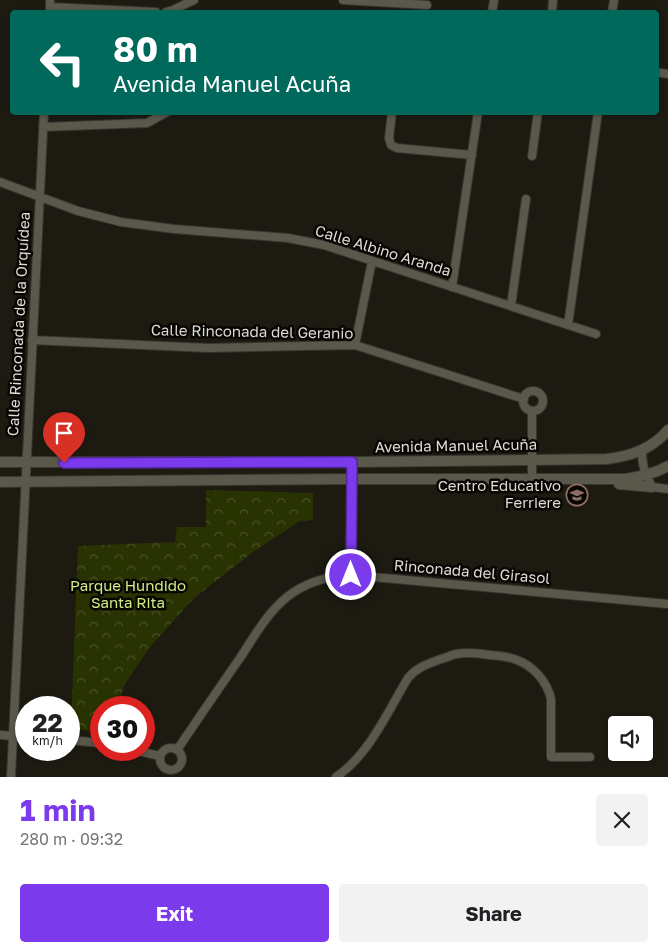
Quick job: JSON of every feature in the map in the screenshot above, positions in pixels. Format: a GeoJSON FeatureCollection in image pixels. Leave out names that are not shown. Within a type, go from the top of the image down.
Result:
{"type":"FeatureCollection","features":[{"type":"Feature","properties":{"kind":"street"},"geometry":{"type":"LineString","coordinates":[[171,10],[194,0]]}},
{"type":"Feature","properties":{"kind":"street"},"geometry":{"type":"LineString","coordinates":[[343,0],[427,6]]}},
{"type":"Feature","properties":{"kind":"street"},"geometry":{"type":"LineString","coordinates":[[50,7],[114,10]]}},
{"type":"Feature","properties":{"kind":"street","name":"Calle Rinconada de la Orquídea"},"geometry":{"type":"LineString","coordinates":[[11,777],[44,115]]}},
{"type":"Feature","properties":{"kind":"street"},"geometry":{"type":"LineString","coordinates":[[43,127],[147,124],[163,115]]}},
{"type":"Feature","properties":{"kind":"street"},"geometry":{"type":"LineString","coordinates":[[392,115],[391,145],[397,148],[472,155]]}},
{"type":"Feature","properties":{"kind":"street"},"geometry":{"type":"LineString","coordinates":[[452,287],[478,115]]}},
{"type":"Feature","properties":{"kind":"street"},"geometry":{"type":"LineString","coordinates":[[532,156],[538,115]]}},
{"type":"Feature","properties":{"kind":"street"},"geometry":{"type":"LineString","coordinates":[[568,325],[598,115]]}},
{"type":"Feature","properties":{"kind":"street","name":"Calle Albino Aranda"},"geometry":{"type":"LineString","coordinates":[[0,182],[78,210],[121,222],[174,229],[288,238],[324,245],[596,334]]}},
{"type":"Feature","properties":{"kind":"street"},"geometry":{"type":"LineString","coordinates":[[511,306],[526,199]]}},
{"type":"Feature","properties":{"kind":"street"},"geometry":{"type":"LineString","coordinates":[[355,345],[372,261]]}},
{"type":"Feature","properties":{"kind":"street","name":"Calle Rinconada del Geranio"},"geometry":{"type":"LineString","coordinates":[[32,340],[208,348],[355,345],[524,399]]}},
{"type":"Feature","properties":{"kind":"street"},"geometry":{"type":"LineString","coordinates":[[530,392],[535,392],[543,398],[543,403],[541,408],[532,411],[526,407],[524,399],[530,392]]}},
{"type":"Feature","properties":{"kind":"street"},"geometry":{"type":"LineString","coordinates":[[532,411],[532,478]]}},
{"type":"Feature","properties":{"kind":"street","name":"Avenida Manuel Acuña"},"geometry":{"type":"LineString","coordinates":[[0,462],[352,462],[607,459],[623,457],[642,451],[667,432]]}},
{"type":"Feature","properties":{"kind":"street"},"geometry":{"type":"LineString","coordinates":[[642,451],[643,468],[652,487]]}},
{"type":"Feature","properties":{"kind":"street"},"geometry":{"type":"LineString","coordinates":[[351,575],[352,462]]}},
{"type":"Feature","properties":{"kind":"street"},"geometry":{"type":"LineString","coordinates":[[576,479],[625,479],[646,476],[668,466]]}},
{"type":"Feature","properties":{"kind":"street"},"geometry":{"type":"LineString","coordinates":[[576,479],[668,489]]}},
{"type":"Feature","properties":{"kind":"street","name":"Avenida Manuel Acuña"},"geometry":{"type":"LineString","coordinates":[[0,482],[576,479]]}},
{"type":"Feature","properties":{"kind":"street","name":"Rinconada del Girasol"},"geometry":{"type":"LineString","coordinates":[[177,750],[276,608],[306,585],[337,576],[351,575],[668,604]]}},
{"type":"Feature","properties":{"kind":"street"},"geometry":{"type":"LineString","coordinates":[[336,777],[353,764],[367,747],[413,672],[422,666],[456,654],[468,653],[517,660],[540,676],[551,699],[551,757],[590,757]]}},
{"type":"Feature","properties":{"kind":"street"},"geometry":{"type":"LineString","coordinates":[[0,735],[13,736]]}},
{"type":"Feature","properties":{"kind":"street"},"geometry":{"type":"LineString","coordinates":[[170,748],[177,750],[181,756],[181,762],[177,768],[171,770],[164,768],[160,763],[160,756],[164,750],[170,748]]}},
{"type":"Feature","properties":{"kind":"street"},"geometry":{"type":"LineString","coordinates":[[155,755],[160,756]]}},
{"type":"Feature","properties":{"kind":"green space","name":"Parque Hundido Santa Rita"},"geometry":{"type":"Polygon","coordinates":[[[206,490],[313,493],[313,520],[300,521],[253,552],[194,598],[150,647],[125,684],[121,696],[90,696],[90,731],[80,730],[80,696],[72,696],[78,546],[175,542],[177,527],[206,527],[206,490]]]}},
{"type":"Feature","properties":{"kind":"place","name":"Centro Educativo Ferriere"},"geometry":{"type":"Point","coordinates":[577,495]}},
{"type":"Feature","properties":{"kind":"route"},"geometry":{"type":"LineString","coordinates":[[64,463],[352,462],[351,575]]}}]}
